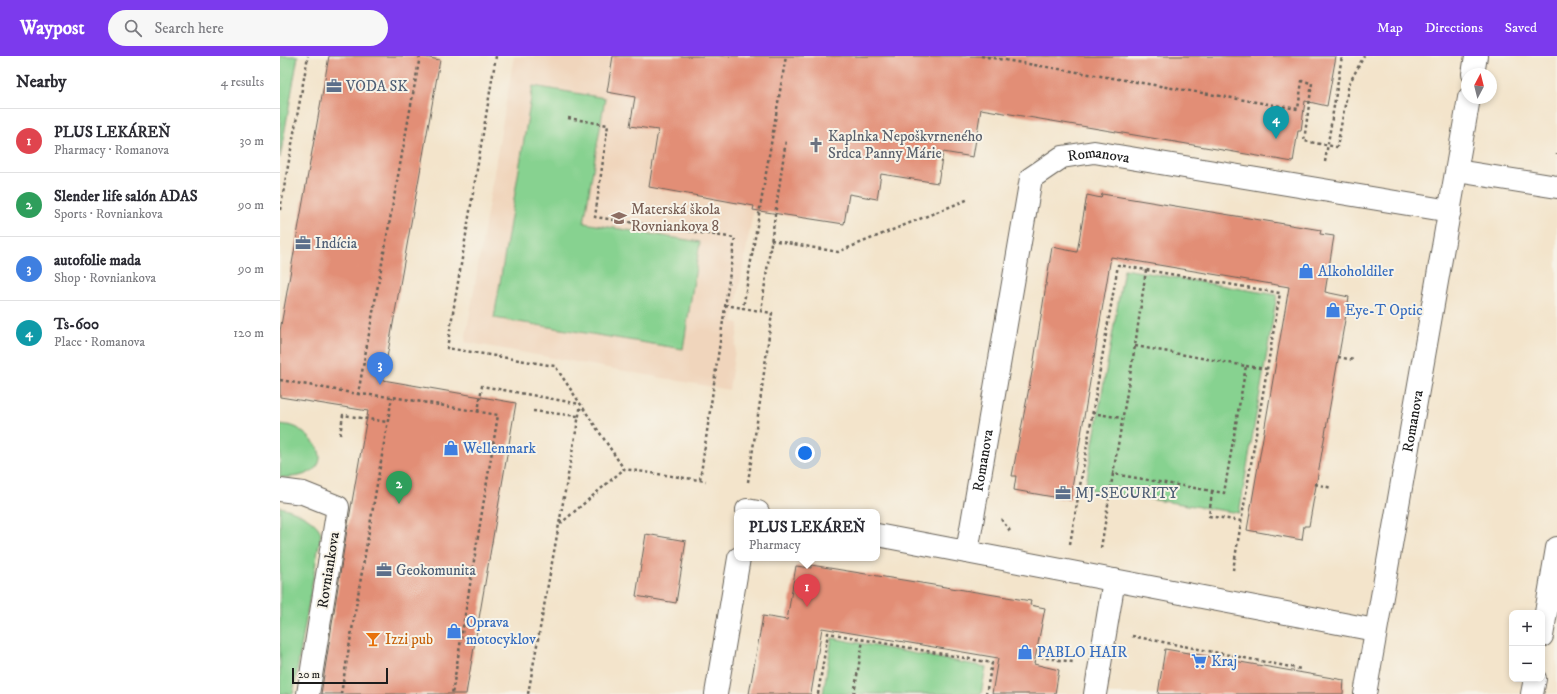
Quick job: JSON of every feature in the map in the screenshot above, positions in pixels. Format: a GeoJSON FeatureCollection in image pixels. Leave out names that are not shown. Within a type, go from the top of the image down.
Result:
{"type":"FeatureCollection","features":[{"type":"Feature","properties":{"kind":"street"},"geometry":{"type":"LineString","coordinates":[[1474,68],[1476,56]]}},
{"type":"Feature","properties":{"kind":"street","name":"Romanova"},"geometry":{"type":"LineString","coordinates":[[1365,694],[1375,630],[1458,171],[1468,104]]}},
{"type":"Feature","properties":{"kind":"street","name":"Romanova"},"geometry":{"type":"LineString","coordinates":[[967,552],[1031,178],[1062,157],[1094,152],[1450,211]]}},
{"type":"Feature","properties":{"kind":"street"},"geometry":{"type":"LineString","coordinates":[[1458,171],[1557,187]]}},
{"type":"Feature","properties":{"kind":"street","name":"Rovniankova"},"geometry":{"type":"LineString","coordinates":[[280,490],[303,493],[338,507],[308,694]]}},
{"type":"Feature","properties":{"kind":"street"},"geometry":{"type":"LineString","coordinates":[[880,536],[1375,630]]}},
{"type":"Feature","properties":{"kind":"street"},"geometry":{"type":"LineString","coordinates":[[1545,618],[1557,548]]}},
{"type":"Feature","properties":{"kind":"street"},"geometry":{"type":"LineString","coordinates":[[716,694],[738,561]]}},
{"type":"Feature","properties":{"kind":"street"},"geometry":{"type":"LineString","coordinates":[[1095,694],[1114,580]]}},
{"type":"Feature","properties":{"kind":"street"},"geometry":{"type":"LineString","coordinates":[[1532,694],[1534,682]]}},
{"type":"Feature","properties":{"kind":"path"},"geometry":{"type":"LineString","coordinates":[[280,210],[308,56]]}},
{"type":"Feature","properties":{"kind":"path"},"geometry":{"type":"LineString","coordinates":[[358,394],[420,56]]}},
{"type":"Feature","properties":{"kind":"path"},"geometry":{"type":"LineString","coordinates":[[496,56],[447,348],[555,366],[624,469],[706,481]]}},
{"type":"Feature","properties":{"kind":"path"},"geometry":{"type":"LineString","coordinates":[[743,308],[786,56]]}},
{"type":"Feature","properties":{"kind":"path"},"geometry":{"type":"LineString","coordinates":[[981,56],[1298,109],[1302,81],[1312,83],[1304,141],[1337,147],[1349,84],[1364,56]]}},
{"type":"Feature","properties":{"kind":"path"},"geometry":{"type":"LineString","coordinates":[[1328,145],[1342,56]]}},
{"type":"Feature","properties":{"kind":"path"},"geometry":{"type":"LineString","coordinates":[[568,118],[608,125],[595,217],[735,238],[700,480]]}},
{"type":"Feature","properties":{"kind":"path"},"geometry":{"type":"LineString","coordinates":[[761,311],[786,140]]}},
{"type":"Feature","properties":{"kind":"path"},"geometry":{"type":"LineString","coordinates":[[771,240],[838,252],[969,198]]}},
{"type":"Feature","properties":{"kind":"path"},"geometry":{"type":"LineString","coordinates":[[1070,542],[1118,265],[1280,293],[1233,570]]}},
{"type":"Feature","properties":{"kind":"path"},"geometry":{"type":"LineString","coordinates":[[1101,548],[1135,346],[1146,270]]}},
{"type":"Feature","properties":{"kind":"path"},"geometry":{"type":"LineString","coordinates":[[725,305],[772,313],[747,487]]}},
{"type":"Feature","properties":{"kind":"path"},"geometry":{"type":"LineString","coordinates":[[1135,346],[1267,369]]}},
{"type":"Feature","properties":{"kind":"path"},"geometry":{"type":"LineString","coordinates":[[1338,357],[1354,360]]}},
{"type":"Feature","properties":{"kind":"path"},"geometry":{"type":"LineString","coordinates":[[1113,474],[1224,493],[1246,366]]}},
{"type":"Feature","properties":{"kind":"path"},"geometry":{"type":"LineString","coordinates":[[280,380],[358,394],[392,397],[498,415],[452,694]]}},
{"type":"Feature","properties":{"kind":"path"},"geometry":{"type":"LineString","coordinates":[[478,412],[482,386],[580,404]]}},
{"type":"Feature","properties":{"kind":"path"},"geometry":{"type":"LineString","coordinates":[[341,694],[392,397]]}},
{"type":"Feature","properties":{"kind":"path"},"geometry":{"type":"LineString","coordinates":[[528,694],[560,525],[580,404]]}},
{"type":"Feature","properties":{"kind":"path"},"geometry":{"type":"LineString","coordinates":[[534,411],[578,416]]}},
{"type":"Feature","properties":{"kind":"path"},"geometry":{"type":"LineString","coordinates":[[1092,414],[1122,418]]}},
{"type":"Feature","properties":{"kind":"path"},"geometry":{"type":"LineString","coordinates":[[340,435],[343,415],[387,422]]}},
{"type":"Feature","properties":{"kind":"path"},"geometry":{"type":"LineString","coordinates":[[560,525],[624,469]]}},
{"type":"Feature","properties":{"kind":"path"},"geometry":{"type":"LineString","coordinates":[[1315,484],[1332,488]]}},
{"type":"Feature","properties":{"kind":"path"},"geometry":{"type":"LineString","coordinates":[[1212,492],[1209,516],[1241,521]]}},
{"type":"Feature","properties":{"kind":"path"},"geometry":{"type":"LineString","coordinates":[[999,516],[1010,532]]}},
{"type":"Feature","properties":{"kind":"path"},"geometry":{"type":"LineString","coordinates":[[1105,630],[1301,668]]}},
{"type":"Feature","properties":{"kind":"path"},"geometry":{"type":"LineString","coordinates":[[818,694],[828,633],[992,663],[986,694]]}},
{"type":"Feature","properties":{"kind":"path"},"geometry":{"type":"LineString","coordinates":[[854,694],[863,640]]}},
{"type":"Feature","properties":{"kind":"path"},"geometry":{"type":"LineString","coordinates":[[1040,657],[1077,663]]}},
{"type":"Feature","properties":{"kind":"shaded area","name":"Materská škola Rovniankova 8"},"geometry":{"type":"Polygon","coordinates":[[[514,56],[689,56],[768,129],[733,322],[739,323],[729,390],[465,342],[514,56]]]}},
{"type":"Feature","properties":{"kind":"green space"},"geometry":{"type":"Polygon","coordinates":[[[280,56],[298,56],[280,158],[280,56]]]}},
{"type":"Feature","properties":{"kind":"green space"},"geometry":{"type":"Polygon","coordinates":[[[533,86],[605,98],[584,223],[700,242],[683,349],[494,318],[533,86]]]}},
{"type":"Feature","properties":{"kind":"green space"},"geometry":{"type":"Polygon","coordinates":[[[1124,269],[1277,295],[1239,513],[1085,489],[1124,269]]]}},
{"type":"Feature","properties":{"kind":"green space"},"geometry":{"type":"Polygon","coordinates":[[[280,424],[298,428],[317,446],[320,459],[314,469],[308,473],[299,476],[280,477],[280,424]]]}},
{"type":"Feature","properties":{"kind":"green space"},"geometry":{"type":"Polygon","coordinates":[[[280,507],[292,510],[310,519],[321,533],[293,694],[280,694],[280,507]]]}},
{"type":"Feature","properties":{"kind":"green space"},"geometry":{"type":"Polygon","coordinates":[[[832,638],[986,667],[981,694],[823,694],[832,638]]]}},
{"type":"Feature","properties":{"kind":"building"},"geometry":{"type":"Polygon","coordinates":[[[329,56],[419,56],[440,60],[383,380],[516,403],[466,694],[321,694],[346,536],[368,411],[280,397],[280,331],[329,56]]]}},
{"type":"Feature","properties":{"kind":"building"},"geometry":{"type":"Polygon","coordinates":[[[613,56],[1336,56],[1327,106],[1305,101],[1301,131],[1298,131],[1293,162],[981,109],[973,157],[943,152],[938,183],[881,174],[877,199],[849,194],[844,224],[753,210],[754,206],[649,187],[658,130],[630,126],[635,97],[607,92],[613,56]]]}},
{"type":"Feature","properties":{"kind":"building"},"geometry":{"type":"Polygon","coordinates":[[[1102,194],[1321,230],[1320,234],[1334,236],[1325,292],[1349,297],[1309,526],[1304,526],[1302,540],[1247,530],[1289,287],[1111,257],[1070,500],[1014,490],[1016,476],[1012,476],[1033,367],[1052,247],[1077,252],[1087,195],[1101,198],[1102,194]]]}},
{"type":"Feature","properties":{"kind":"building"},"geometry":{"type":"Polygon","coordinates":[[[646,534],[686,541],[676,603],[636,596],[646,534]]]}},
{"type":"Feature","properties":{"kind":"building"},"geometry":{"type":"Polygon","coordinates":[[[811,565],[1031,601],[1030,605],[1045,608],[1034,664],[1059,670],[1055,694],[992,694],[998,658],[822,628],[811,694],[749,694],[763,616],[787,620],[796,566],[811,568],[811,565]]]}},
{"type":"Feature","properties":{"kind":"building","name":"Kraj"},"geometry":{"type":"Polygon","coordinates":[[[1165,649],[1344,680],[1343,694],[1158,694],[1165,649]]]}},
{"type":"Feature","properties":{"kind":"place","name":"VODA SK"},"geometry":{"type":"Point","coordinates":[334,86]}},
{"type":"Feature","properties":{"kind":"place","name":"Ts-600"},"geometry":{"type":"Point","coordinates":[1276,139]}},
{"type":"Feature","properties":{"kind":"place","name":"Kaplnka Nepoškvrneného Srdca Panny Márie"},"geometry":{"type":"Point","coordinates":[816,145]}},
{"type":"Feature","properties":{"kind":"place","name":"Materská škola Rovniankova 8"},"geometry":{"type":"Point","coordinates":[619,218]}},
{"type":"Feature","properties":{"kind":"place","name":"Indícia"},"geometry":{"type":"Point","coordinates":[303,243]}},
{"type":"Feature","properties":{"kind":"place","name":"Alkoholdiler"},"geometry":{"type":"Point","coordinates":[1306,271]}},
{"type":"Feature","properties":{"kind":"place","name":"Eye-T Optic"},"geometry":{"type":"Point","coordinates":[1333,310]}},
{"type":"Feature","properties":{"kind":"place","name":"autofolie mada"},"geometry":{"type":"Point","coordinates":[380,385]}},
{"type":"Feature","properties":{"kind":"place","name":"Wellenmark"},"geometry":{"type":"Point","coordinates":[451,448]}},
{"type":"Feature","properties":{"kind":"place","name":"MJ-SECURITY"},"geometry":{"type":"Point","coordinates":[1063,493]}},
{"type":"Feature","properties":{"kind":"place","name":"Slender life salón ADAS"},"geometry":{"type":"Point","coordinates":[399,504]}},
{"type":"Feature","properties":{"kind":"place","name":"Geokomunita"},"geometry":{"type":"Point","coordinates":[384,570]}},
{"type":"Feature","properties":{"kind":"place","name":"PLUS LEKÁREŇ"},"geometry":{"type":"Point","coordinates":[807,607]}},
{"type":"Feature","properties":{"kind":"place","name":"Oprava motocyklov"},"geometry":{"type":"Point","coordinates":[454,631]}},
{"type":"Feature","properties":{"kind":"place","name":"Izzi pub"},"geometry":{"type":"Point","coordinates":[373,639]}},
{"type":"Feature","properties":{"kind":"place","name":"PABLO HAIR"},"geometry":{"type":"Point","coordinates":[1025,652]}},
{"type":"Feature","properties":{"kind":"place","name":"Kraj"},"geometry":{"type":"Point","coordinates":[1199,661]}}]}
